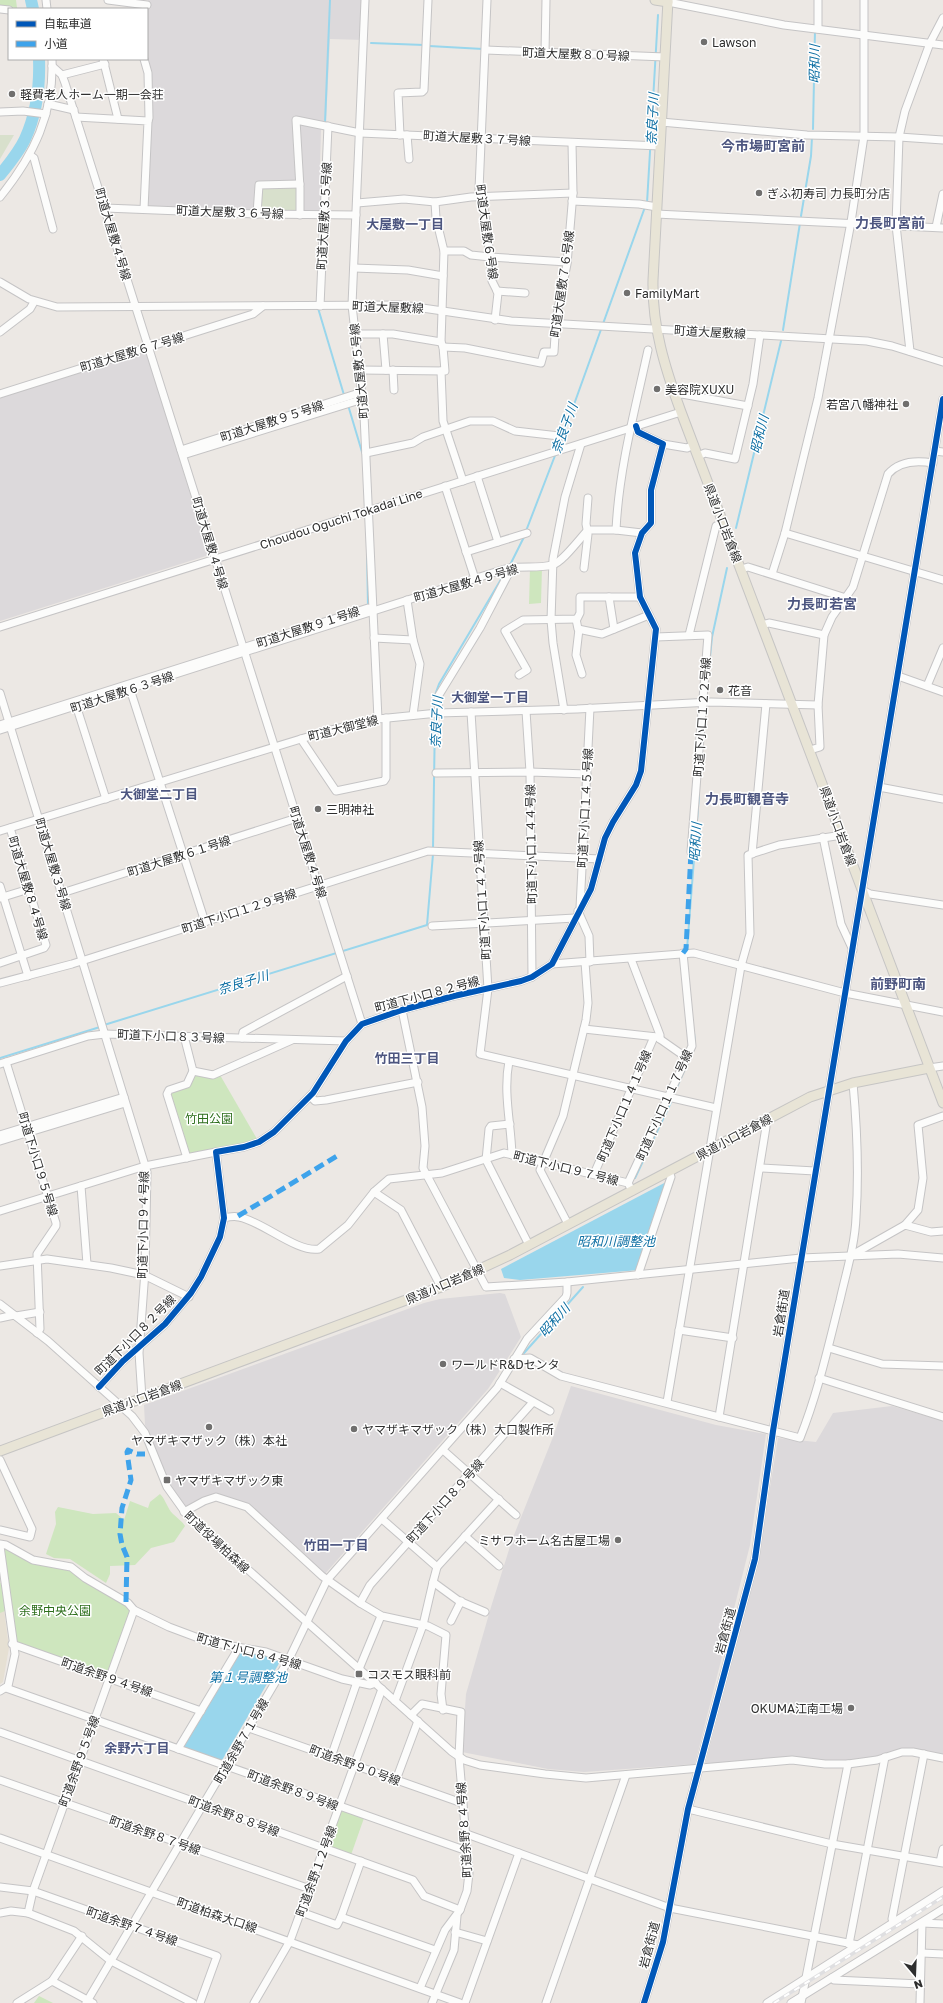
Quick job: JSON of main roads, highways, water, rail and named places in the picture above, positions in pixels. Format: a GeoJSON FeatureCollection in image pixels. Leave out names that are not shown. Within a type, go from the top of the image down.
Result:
{"type":"FeatureCollection","features":[{"type":"Feature","properties":{"kind":"main road"},"geometry":{"type":"LineString","coordinates":[[655,0],[671,2]]}},
{"type":"Feature","properties":{"kind":"main road","name":"県道小口岩倉線"},"geometry":{"type":"LineString","coordinates":[[0,1451],[441,1287],[476,1272],[568,1224],[630,1187],[669,1171],[764,1121],[829,1090],[853,1083],[929,1068],[664,364],[652,303],[665,57],[671,2]]}},
{"type":"Feature","properties":{"kind":"main road"},"geometry":{"type":"LineString","coordinates":[[929,1068],[943,1103]]}},
{"type":"Feature","properties":{"kind":"water","name":"昭和川調整池"},"geometry":{"type":"Polygon","coordinates":[[[668,1181],[639,1270],[520,1280],[504,1278],[501,1269],[668,1181]]]}},
{"type":"Feature","properties":{"kind":"water","name":"第１号調整池"},"geometry":{"type":"Polygon","coordinates":[[[242,1651],[266,1655],[281,1660],[221,1762],[184,1749],[183,1746],[239,1652],[242,1651]]]}},
{"type":"Feature","properties":{"kind":"waterway"},"geometry":{"type":"LineString","coordinates":[[31,0],[33,8]]}},
{"type":"Feature","properties":{"kind":"waterway"},"geometry":{"type":"LineString","coordinates":[[325,123],[330,0]]}},
{"type":"Feature","properties":{"kind":"waterway","name":"奈良子川"},"geometry":{"type":"LineString","coordinates":[[647,203],[658,15]]}},
{"type":"Feature","properties":{"kind":"waterway","name":"昭和川"},"geometry":{"type":"LineString","coordinates":[[813,129],[815,30]]}},
{"type":"Feature","properties":{"kind":"waterway"},"geometry":{"type":"LineString","coordinates":[[371,43],[424,45]]}},
{"type":"Feature","properties":{"kind":"waterway"},"geometry":{"type":"LineString","coordinates":[[429,46],[483,49]]}},
{"type":"Feature","properties":{"kind":"waterway"},"geometry":{"type":"LineString","coordinates":[[0,175],[20,149],[29,130],[35,110],[39,80],[39,60]]}},
{"type":"Feature","properties":{"kind":"waterway","name":"昭和川"},"geometry":{"type":"LineString","coordinates":[[801,216],[811,156],[812,137]]}},
{"type":"Feature","properties":{"kind":"waterway","name":"奈良子川"},"geometry":{"type":"LineString","coordinates":[[558,449],[645,207]]}},
{"type":"Feature","properties":{"kind":"waterway","name":"昭和川"},"geometry":{"type":"LineString","coordinates":[[783,330],[800,223]]}},
{"type":"Feature","properties":{"kind":"waterway"},"geometry":{"type":"LineString","coordinates":[[318,308],[344,395]]}},
{"type":"Feature","properties":{"kind":"waterway","name":"昭和川"},"geometry":{"type":"LineString","coordinates":[[736,528],[781,341]]}},
{"type":"Feature","properties":{"kind":"waterway"},"geometry":{"type":"LineString","coordinates":[[348,405],[362,452]]}},
{"type":"Feature","properties":{"kind":"waterway","name":"奈良子川"},"geometry":{"type":"LineString","coordinates":[[526,531],[556,453]]}},
{"type":"Feature","properties":{"kind":"waterway","name":"奈良子川"},"geometry":{"type":"LineString","coordinates":[[510,565],[525,535]]}},
{"type":"Feature","properties":{"kind":"waterway"},"geometry":{"type":"LineString","coordinates":[[367,549],[368,606]]}},
{"type":"Feature","properties":{"kind":"waterway","name":"昭和川"},"geometry":{"type":"LineString","coordinates":[[710,657],[712,637],[727,568]]}},
{"type":"Feature","properties":{"kind":"waterway","name":"奈良子川"},"geometry":{"type":"LineString","coordinates":[[435,711],[435,695],[439,684],[503,576]]}},
{"type":"Feature","properties":{"kind":"waterway","name":"奈良子川"},"geometry":{"type":"LineString","coordinates":[[433,849],[435,716]]}},
{"type":"Feature","properties":{"kind":"waterway","name":"昭和川"},"geometry":{"type":"LineString","coordinates":[[687,949],[699,795]]}},
{"type":"Feature","properties":{"kind":"waterway","name":"奈良子川"},"geometry":{"type":"LineString","coordinates":[[104,1025],[427,925],[433,854]]}},
{"type":"Feature","properties":{"kind":"waterway"},"geometry":{"type":"LineString","coordinates":[[0,1058],[100,1027]]}},
{"type":"Feature","properties":{"kind":"waterway","name":"昭和川"},"geometry":{"type":"LineString","coordinates":[[694,1033],[695,1044]]}},
{"type":"Feature","properties":{"kind":"waterway","name":"昭和川"},"geometry":{"type":"LineString","coordinates":[[673,1096],[694,1048]]}},
{"type":"Feature","properties":{"kind":"waterway","name":"奈良子川"},"geometry":{"type":"LineString","coordinates":[[116,1060],[127,1099]]}},
{"type":"Feature","properties":{"kind":"waterway","name":"昭和川"},"geometry":{"type":"LineString","coordinates":[[635,1178],[672,1100]]}},
{"type":"Feature","properties":{"kind":"waterway","name":"昭和川"},"geometry":{"type":"LineString","coordinates":[[524,1353],[583,1287]]}},
{"type":"Feature","properties":{"kind":"railway"},"geometry":{"type":"LineString","coordinates":[[774,2003],[943,1897]]}},
{"type":"Feature","properties":{"kind":"place","name":"Lawson"},"geometry":{"type":"Point","coordinates":[704,42]}},
{"type":"Feature","properties":{"kind":"place","name":"軽費老人ホーム一期一会荘"},"geometry":{"type":"Point","coordinates":[12,94]}},
{"type":"Feature","properties":{"kind":"place","name":"ぎふ初寿司 力長町分店"},"geometry":{"type":"Point","coordinates":[759,193]}},
{"type":"Feature","properties":{"kind":"place","name":"FamilyMart"},"geometry":{"type":"Point","coordinates":[627,293]}},
{"type":"Feature","properties":{"kind":"place","name":"美容院XUXU"},"geometry":{"type":"Point","coordinates":[657,389]}},
{"type":"Feature","properties":{"kind":"place","name":"若宮八幡神社"},"geometry":{"type":"Point","coordinates":[906,404]}},
{"type":"Feature","properties":{"kind":"place","name":"花音"},"geometry":{"type":"Point","coordinates":[720,690]}},
{"type":"Feature","properties":{"kind":"place","name":"三明神社"},"geometry":{"type":"Point","coordinates":[318,809]}},
{"type":"Feature","properties":{"kind":"place","name":"ワールドR&Dセンタ"},"geometry":{"type":"Point","coordinates":[443,1364]}},
{"type":"Feature","properties":{"kind":"place","name":"ヤマザキマザック（株）本社"},"geometry":{"type":"Point","coordinates":[209,1427]}},
{"type":"Feature","properties":{"kind":"place","name":"ヤマザキマザック（株）大口製作所"},"geometry":{"type":"Point","coordinates":[354,1429]}},
{"type":"Feature","properties":{"kind":"place","name":"ヤマザキマザック東"},"geometry":{"type":"Point","coordinates":[167,1480]}},
{"type":"Feature","properties":{"kind":"place","name":"ミサワホーム名古屋工場"},"geometry":{"type":"Point","coordinates":[618,1540]}},
{"type":"Feature","properties":{"kind":"place","name":"コスモス眼科前"},"geometry":{"type":"Point","coordinates":[359,1674]}},
{"type":"Feature","properties":{"kind":"place","name":"OKUMA江南工場"},"geometry":{"type":"Point","coordinates":[851,1708]}},
{"type":"Feature","properties":{"kind":"district","name":"今市場町宮前"},"geometry":{"type":"Point","coordinates":[763,145]}},
{"type":"Feature","properties":{"kind":"district","name":"力長町宮前"},"geometry":{"type":"Point","coordinates":[890,222]}},
{"type":"Feature","properties":{"kind":"district","name":"大屋敷一丁目"},"geometry":{"type":"Point","coordinates":[405,224]}},
{"type":"Feature","properties":{"kind":"district","name":"力長町若宮"},"geometry":{"type":"Point","coordinates":[822,603]}},
{"type":"Feature","properties":{"kind":"district","name":"大御堂一丁目"},"geometry":{"type":"Point","coordinates":[490,697]}},
{"type":"Feature","properties":{"kind":"district","name":"大御堂二丁目"},"geometry":{"type":"Point","coordinates":[159,794]}},
{"type":"Feature","properties":{"kind":"district","name":"力長町観音寺"},"geometry":{"type":"Point","coordinates":[747,798]}},
{"type":"Feature","properties":{"kind":"district","name":"前野町南"},"geometry":{"type":"Point","coordinates":[898,983]}},
{"type":"Feature","properties":{"kind":"district","name":"竹田三丁目"},"geometry":{"type":"Point","coordinates":[407,1058]}},
{"type":"Feature","properties":{"kind":"district","name":"竹田一丁目"},"geometry":{"type":"Point","coordinates":[336,1545]}},
{"type":"Feature","properties":{"kind":"district","name":"余野六丁目"},"geometry":{"type":"Point","coordinates":[137,1748]}},
{"type":"Feature","properties":{"kind":"park label","name":"竹田公園"},"geometry":{"type":"Point","coordinates":[209,1118]}},
{"type":"Feature","properties":{"kind":"park label","name":"余野中央公園"},"geometry":{"type":"Point","coordinates":[55,1610]}}]}
